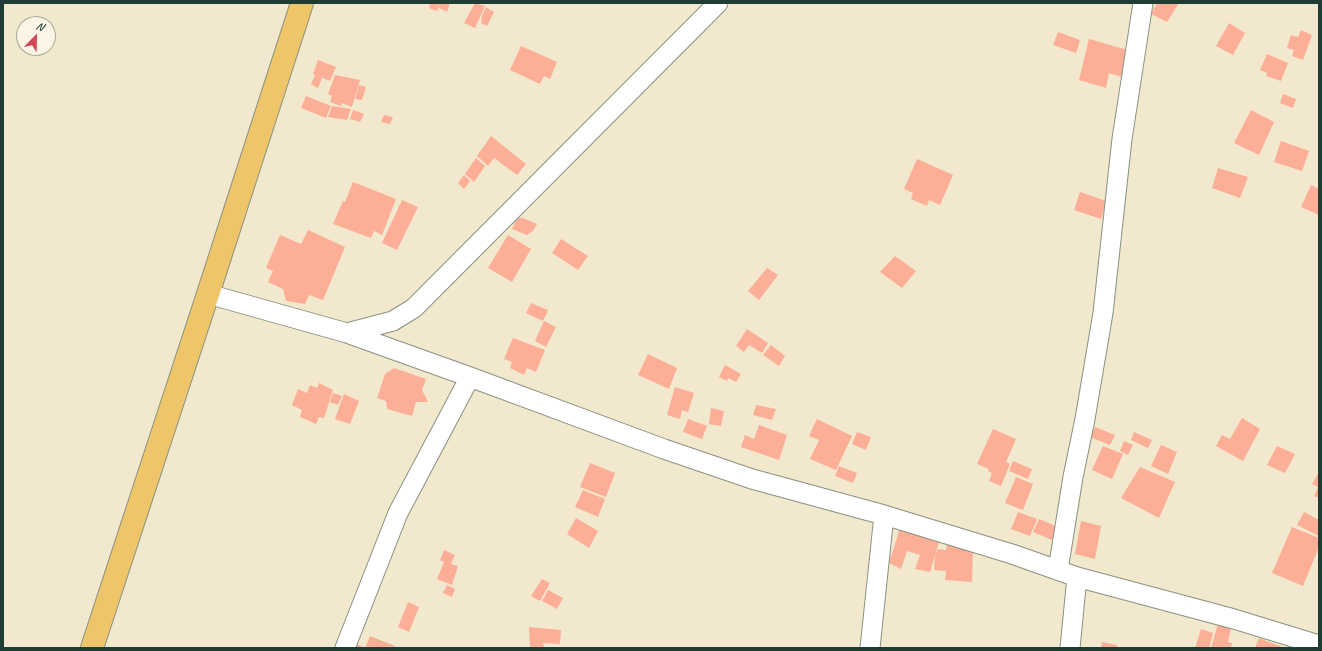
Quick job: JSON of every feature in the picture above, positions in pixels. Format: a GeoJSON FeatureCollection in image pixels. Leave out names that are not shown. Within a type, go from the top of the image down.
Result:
{"type":"FeatureCollection","features":[{"type":"Feature","properties":{"kind":"highway"},"geometry":{"type":"LineString","coordinates":[[92,648],[302,3]]}},
{"type":"Feature","properties":{"kind":"street"},"geometry":{"type":"LineString","coordinates":[[347,333],[393,321],[414,308],[718,3]]}},
{"type":"Feature","properties":{"kind":"street"},"geometry":{"type":"LineString","coordinates":[[1058,570],[1073,477],[1085,419],[1103,313],[1122,139],[1143,3]]}},
{"type":"Feature","properties":{"kind":"street"},"geometry":{"type":"LineString","coordinates":[[208,294],[347,333],[470,376],[664,449],[730,472],[884,515],[1012,554],[1077,577],[1234,619],[1319,645]]}},
{"type":"Feature","properties":{"kind":"street"},"geometry":{"type":"LineString","coordinates":[[345,648],[398,513],[470,376]]}},
{"type":"Feature","properties":{"kind":"street"},"geometry":{"type":"LineString","coordinates":[[870,648],[884,515]]}},
{"type":"Feature","properties":{"kind":"street"},"geometry":{"type":"LineString","coordinates":[[1070,648],[1077,577]]}},
{"type":"Feature","properties":{"kind":"building"},"geometry":{"type":"Polygon","coordinates":[[[430,3],[441,3],[437,11],[429,8],[430,3]]]}},
{"type":"Feature","properties":{"kind":"building"},"geometry":{"type":"Polygon","coordinates":[[[441,3],[450,3],[447,12],[439,8],[441,3]]]}},
{"type":"Feature","properties":{"kind":"building"},"geometry":{"type":"Polygon","coordinates":[[[475,3],[485,6],[475,28],[464,23],[475,3]]]}},
{"type":"Feature","properties":{"kind":"building"},"geometry":{"type":"Polygon","coordinates":[[[1157,3],[1179,3],[1167,22],[1151,14],[1157,3]]]}},
{"type":"Feature","properties":{"kind":"building"},"geometry":{"type":"Polygon","coordinates":[[[486,7],[494,12],[487,26],[481,23],[481,18],[486,7]]]}},
{"type":"Feature","properties":{"kind":"building"},"geometry":{"type":"Polygon","coordinates":[[[1229,23],[1245,33],[1233,55],[1216,46],[1229,23]]]}},
{"type":"Feature","properties":{"kind":"building"},"geometry":{"type":"Polygon","coordinates":[[[1301,30],[1312,35],[1303,60],[1292,56],[1294,50],[1287,48],[1291,35],[1298,37],[1301,30]]]}},
{"type":"Feature","properties":{"kind":"building"},"geometry":{"type":"Polygon","coordinates":[[[1058,32],[1080,40],[1076,53],[1053,45],[1058,32]]]}},
{"type":"Feature","properties":{"kind":"building"},"geometry":{"type":"Polygon","coordinates":[[[1089,39],[1131,51],[1125,78],[1109,73],[1106,88],[1079,80],[1089,39]]]}},
{"type":"Feature","properties":{"kind":"building"},"geometry":{"type":"Polygon","coordinates":[[[521,46],[557,62],[550,79],[544,76],[540,84],[510,70],[521,46]]]}},
{"type":"Feature","properties":{"kind":"building"},"geometry":{"type":"Polygon","coordinates":[[[1267,54],[1288,63],[1281,81],[1266,76],[1267,73],[1260,70],[1267,54]]]}},
{"type":"Feature","properties":{"kind":"building"},"geometry":{"type":"Polygon","coordinates":[[[318,60],[336,67],[330,81],[313,74],[318,60]]]}},
{"type":"Feature","properties":{"kind":"building"},"geometry":{"type":"Polygon","coordinates":[[[315,75],[322,78],[318,88],[311,84],[315,75]]]}},
{"type":"Feature","properties":{"kind":"building"},"geometry":{"type":"Polygon","coordinates":[[[335,75],[360,80],[352,107],[342,103],[341,106],[330,102],[332,96],[328,94],[335,75]]]}},
{"type":"Feature","properties":{"kind":"building"},"geometry":{"type":"Polygon","coordinates":[[[359,85],[366,87],[362,100],[355,99],[359,85]]]}},
{"type":"Feature","properties":{"kind":"building"},"geometry":{"type":"Polygon","coordinates":[[[1283,94],[1296,99],[1293,108],[1280,103],[1283,94]]]}},
{"type":"Feature","properties":{"kind":"building"},"geometry":{"type":"Polygon","coordinates":[[[306,96],[331,106],[326,118],[301,108],[306,96]]]}},
{"type":"Feature","properties":{"kind":"building"},"geometry":{"type":"Polygon","coordinates":[[[332,106],[351,109],[347,120],[328,117],[332,106]]]}},
{"type":"Feature","properties":{"kind":"building"},"geometry":{"type":"Polygon","coordinates":[[[353,110],[364,114],[360,122],[350,119],[353,110]]]}},
{"type":"Feature","properties":{"kind":"building"},"geometry":{"type":"Polygon","coordinates":[[[1251,110],[1274,122],[1259,155],[1234,143],[1251,110]]]}},
{"type":"Feature","properties":{"kind":"building"},"geometry":{"type":"Polygon","coordinates":[[[384,115],[393,117],[390,124],[381,122],[384,115]]]}},
{"type":"Feature","properties":{"kind":"building"},"geometry":{"type":"Polygon","coordinates":[[[491,136],[526,164],[517,175],[494,158],[488,166],[477,156],[491,136]]]}},
{"type":"Feature","properties":{"kind":"building"},"geometry":{"type":"Polygon","coordinates":[[[1281,141],[1309,151],[1302,171],[1274,162],[1281,141]]]}},
{"type":"Feature","properties":{"kind":"building"},"geometry":{"type":"Polygon","coordinates":[[[476,158],[485,166],[474,182],[465,174],[476,158]]]}},
{"type":"Feature","properties":{"kind":"building"},"geometry":{"type":"Polygon","coordinates":[[[917,159],[953,175],[940,205],[929,200],[927,206],[911,199],[913,193],[904,189],[917,159]]]}},
{"type":"Feature","properties":{"kind":"building"},"geometry":{"type":"Polygon","coordinates":[[[1218,168],[1248,177],[1240,198],[1212,188],[1218,168]]]}},
{"type":"Feature","properties":{"kind":"building"},"geometry":{"type":"Polygon","coordinates":[[[464,175],[470,181],[464,189],[458,183],[464,175]]]}},
{"type":"Feature","properties":{"kind":"building"},"geometry":{"type":"Polygon","coordinates":[[[353,182],[396,199],[382,235],[374,231],[371,238],[333,224],[343,201],[345,202],[353,182]]]}},
{"type":"Feature","properties":{"kind":"building"},"geometry":{"type":"Polygon","coordinates":[[[1311,185],[1319,189],[1319,215],[1301,207],[1311,185]]]}},
{"type":"Feature","properties":{"kind":"building"},"geometry":{"type":"Polygon","coordinates":[[[1080,192],[1106,201],[1101,219],[1074,210],[1080,192]]]}},
{"type":"Feature","properties":{"kind":"building"},"geometry":{"type":"Polygon","coordinates":[[[402,200],[418,207],[397,250],[382,243],[402,200]]]}},
{"type":"Feature","properties":{"kind":"building"},"geometry":{"type":"Polygon","coordinates":[[[517,218],[523,218],[537,224],[533,231],[527,235],[512,229],[517,218]]]}},
{"type":"Feature","properties":{"kind":"building"},"geometry":{"type":"Polygon","coordinates":[[[308,230],[345,247],[323,300],[309,295],[305,304],[286,301],[283,289],[268,282],[273,271],[266,268],[280,235],[301,244],[308,230]]]}},
{"type":"Feature","properties":{"kind":"building"},"geometry":{"type":"Polygon","coordinates":[[[508,235],[531,249],[512,282],[488,268],[508,235]]]}},
{"type":"Feature","properties":{"kind":"building"},"geometry":{"type":"Polygon","coordinates":[[[561,239],[588,256],[578,270],[552,253],[561,239]]]}},
{"type":"Feature","properties":{"kind":"building"},"geometry":{"type":"Polygon","coordinates":[[[895,256],[916,271],[902,288],[880,272],[895,256]]]}},
{"type":"Feature","properties":{"kind":"building"},"geometry":{"type":"Polygon","coordinates":[[[767,268],[778,275],[759,300],[748,291],[767,268]]]}},
{"type":"Feature","properties":{"kind":"building"},"geometry":{"type":"Polygon","coordinates":[[[531,303],[548,310],[543,321],[526,313],[531,303]]]}},
{"type":"Feature","properties":{"kind":"building"},"geometry":{"type":"Polygon","coordinates":[[[544,321],[556,327],[546,347],[535,341],[544,321]]]}},
{"type":"Feature","properties":{"kind":"building"},"geometry":{"type":"Polygon","coordinates":[[[747,329],[768,343],[762,353],[749,345],[744,352],[736,346],[747,329]]]}},
{"type":"Feature","properties":{"kind":"building"},"geometry":{"type":"Polygon","coordinates":[[[513,338],[545,350],[536,372],[527,368],[524,375],[510,368],[512,362],[504,359],[513,338]]]}},
{"type":"Feature","properties":{"kind":"building"},"geometry":{"type":"Polygon","coordinates":[[[771,345],[785,356],[779,366],[763,355],[771,345]]]}},
{"type":"Feature","properties":{"kind":"building"},"geometry":{"type":"Polygon","coordinates":[[[648,354],[677,368],[669,389],[638,375],[648,354]]]}},
{"type":"Feature","properties":{"kind":"building"},"geometry":{"type":"Polygon","coordinates":[[[725,365],[741,374],[736,382],[728,378],[727,381],[719,377],[725,365]]]}},
{"type":"Feature","properties":{"kind":"building"},"geometry":{"type":"Polygon","coordinates":[[[394,368],[426,379],[422,390],[428,402],[416,402],[412,416],[387,409],[386,401],[377,398],[385,374],[394,368]]]}},
{"type":"Feature","properties":{"kind":"building"},"geometry":{"type":"Polygon","coordinates":[[[319,383],[333,390],[324,418],[319,417],[316,424],[300,417],[302,410],[292,405],[298,389],[307,393],[310,385],[317,388],[319,383]]]}},
{"type":"Feature","properties":{"kind":"building"},"geometry":{"type":"Polygon","coordinates":[[[675,387],[694,393],[688,412],[682,410],[680,419],[667,415],[675,387]]]}},
{"type":"Feature","properties":{"kind":"building"},"geometry":{"type":"Polygon","coordinates":[[[333,393],[342,396],[338,405],[330,402],[333,393]]]}},
{"type":"Feature","properties":{"kind":"building"},"geometry":{"type":"Polygon","coordinates":[[[344,394],[359,401],[350,424],[335,419],[344,394]]]}},
{"type":"Feature","properties":{"kind":"building"},"geometry":{"type":"Polygon","coordinates":[[[756,405],[776,409],[772,420],[753,415],[756,405]]]}},
{"type":"Feature","properties":{"kind":"building"},"geometry":{"type":"Polygon","coordinates":[[[711,408],[724,411],[721,426],[709,424],[711,408]]]}},
{"type":"Feature","properties":{"kind":"building"},"geometry":{"type":"Polygon","coordinates":[[[1242,418],[1260,429],[1243,461],[1216,446],[1222,435],[1230,439],[1242,418]]]}},
{"type":"Feature","properties":{"kind":"building"},"geometry":{"type":"Polygon","coordinates":[[[688,419],[707,426],[702,439],[683,432],[688,419]]]}},
{"type":"Feature","properties":{"kind":"building"},"geometry":{"type":"Polygon","coordinates":[[[817,419],[852,436],[836,470],[810,459],[819,440],[809,436],[817,419]]]}},
{"type":"Feature","properties":{"kind":"building"},"geometry":{"type":"Polygon","coordinates":[[[759,425],[787,435],[779,460],[741,447],[745,435],[754,439],[759,425]]]}},
{"type":"Feature","properties":{"kind":"building"},"geometry":{"type":"Polygon","coordinates":[[[1095,427],[1115,435],[1110,445],[1090,437],[1095,427]]]}},
{"type":"Feature","properties":{"kind":"building"},"geometry":{"type":"Polygon","coordinates":[[[993,429],[1016,439],[1006,462],[1010,464],[1001,486],[989,481],[992,473],[988,471],[989,469],[977,464],[993,429]]]}},
{"type":"Feature","properties":{"kind":"building"},"geometry":{"type":"Polygon","coordinates":[[[857,432],[871,437],[866,450],[852,444],[857,432]]]}},
{"type":"Feature","properties":{"kind":"building"},"geometry":{"type":"Polygon","coordinates":[[[1134,432],[1152,440],[1148,448],[1131,440],[1134,432]]]}},
{"type":"Feature","properties":{"kind":"building"},"geometry":{"type":"Polygon","coordinates":[[[1124,441],[1133,445],[1128,455],[1120,451],[1124,441]]]}},
{"type":"Feature","properties":{"kind":"building"},"geometry":{"type":"Polygon","coordinates":[[[1161,445],[1177,452],[1168,474],[1151,466],[1161,445]]]}},
{"type":"Feature","properties":{"kind":"building"},"geometry":{"type":"Polygon","coordinates":[[[1103,446],[1123,454],[1112,479],[1092,470],[1103,446]]]}},
{"type":"Feature","properties":{"kind":"building"},"geometry":{"type":"Polygon","coordinates":[[[1277,446],[1295,454],[1285,473],[1267,465],[1277,446]]]}},
{"type":"Feature","properties":{"kind":"building"},"geometry":{"type":"Polygon","coordinates":[[[1013,461],[1032,469],[1028,479],[1009,471],[1013,461]]]}},
{"type":"Feature","properties":{"kind":"building"},"geometry":{"type":"Polygon","coordinates":[[[590,463],[615,473],[606,497],[580,487],[590,463]]]}},
{"type":"Feature","properties":{"kind":"building"},"geometry":{"type":"Polygon","coordinates":[[[839,466],[857,473],[853,483],[835,476],[839,466]]]}},
{"type":"Feature","properties":{"kind":"building"},"geometry":{"type":"Polygon","coordinates":[[[1140,467],[1175,482],[1159,518],[1121,498],[1140,467]]]}},
{"type":"Feature","properties":{"kind":"building"},"geometry":{"type":"Polygon","coordinates":[[[1318,474],[1319,498],[1314,496],[1318,487],[1312,484],[1318,474]]]}},
{"type":"Feature","properties":{"kind":"building"},"geometry":{"type":"Polygon","coordinates":[[[1016,477],[1033,484],[1023,510],[1005,503],[1016,477]]]}},
{"type":"Feature","properties":{"kind":"building"},"geometry":{"type":"Polygon","coordinates":[[[583,490],[605,499],[598,517],[575,507],[583,490]]]}},
{"type":"Feature","properties":{"kind":"building"},"geometry":{"type":"Polygon","coordinates":[[[1018,512],[1037,519],[1030,536],[1011,529],[1018,512]]]}},
{"type":"Feature","properties":{"kind":"building"},"geometry":{"type":"Polygon","coordinates":[[[1304,512],[1319,520],[1319,536],[1297,525],[1304,512]]]}},
{"type":"Feature","properties":{"kind":"building"},"geometry":{"type":"Polygon","coordinates":[[[576,518],[598,531],[589,548],[567,534],[576,518]]]}},
{"type":"Feature","properties":{"kind":"building"},"geometry":{"type":"Polygon","coordinates":[[[1039,519],[1058,527],[1052,540],[1033,532],[1039,519]]]}},
{"type":"Feature","properties":{"kind":"building"},"geometry":{"type":"Polygon","coordinates":[[[1081,521],[1101,526],[1095,559],[1075,554],[1081,521]]]}},
{"type":"Feature","properties":{"kind":"building"},"geometry":{"type":"Polygon","coordinates":[[[901,525],[940,539],[930,572],[915,569],[920,555],[907,551],[901,569],[889,563],[901,525]]]}},
{"type":"Feature","properties":{"kind":"building"},"geometry":{"type":"Polygon","coordinates":[[[1292,527],[1319,538],[1319,547],[1303,586],[1272,573],[1292,527]]]}},
{"type":"Feature","properties":{"kind":"building"},"geometry":{"type":"Polygon","coordinates":[[[947,544],[973,547],[972,582],[945,580],[946,571],[934,570],[935,556],[938,549],[946,550],[947,544]]]}},
{"type":"Feature","properties":{"kind":"building"},"geometry":{"type":"Polygon","coordinates":[[[444,550],[455,555],[451,564],[458,566],[452,585],[437,579],[444,562],[440,560],[444,550]]]}},
{"type":"Feature","properties":{"kind":"building"},"geometry":{"type":"Polygon","coordinates":[[[542,579],[550,583],[540,601],[531,596],[542,579]]]}},
{"type":"Feature","properties":{"kind":"building"},"geometry":{"type":"Polygon","coordinates":[[[447,585],[455,589],[452,597],[443,593],[447,585]]]}},
{"type":"Feature","properties":{"kind":"building"},"geometry":{"type":"Polygon","coordinates":[[[548,590],[563,598],[557,609],[542,601],[548,590]]]}},
{"type":"Feature","properties":{"kind":"building"},"geometry":{"type":"Polygon","coordinates":[[[408,602],[419,607],[409,632],[398,627],[408,602]]]}},
{"type":"Feature","properties":{"kind":"building"},"geometry":{"type":"Polygon","coordinates":[[[1218,624],[1231,628],[1228,642],[1232,643],[1231,648],[1211,648],[1218,624]]]}},
{"type":"Feature","properties":{"kind":"building"},"geometry":{"type":"Polygon","coordinates":[[[529,627],[561,630],[560,644],[543,643],[544,648],[530,648],[529,627]]]}},
{"type":"Feature","properties":{"kind":"building"},"geometry":{"type":"Polygon","coordinates":[[[1201,629],[1213,633],[1209,648],[1195,648],[1201,629]]]}},
{"type":"Feature","properties":{"kind":"building"},"geometry":{"type":"Polygon","coordinates":[[[370,636],[395,646],[394,648],[365,648],[370,636]]]}},
{"type":"Feature","properties":{"kind":"building"},"geometry":{"type":"Polygon","coordinates":[[[1259,638],[1285,648],[1255,648],[1259,638]]]}},
{"type":"Feature","properties":{"kind":"building"},"geometry":{"type":"Polygon","coordinates":[[[1102,642],[1117,645],[1117,648],[1101,648],[1102,642]]]}},
{"type":"Feature","properties":{"kind":"building"},"geometry":{"type":"Polygon","coordinates":[[[357,644],[365,648],[355,648],[357,644]]]}}]}
